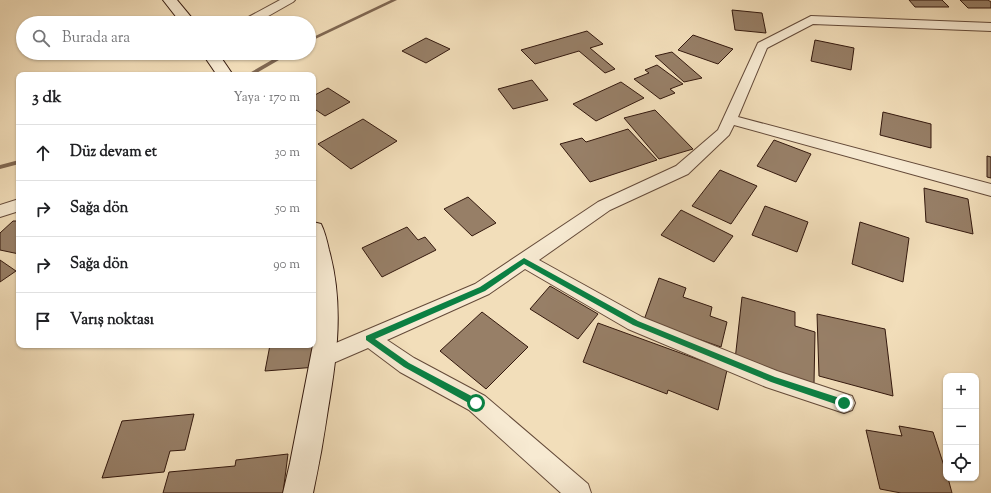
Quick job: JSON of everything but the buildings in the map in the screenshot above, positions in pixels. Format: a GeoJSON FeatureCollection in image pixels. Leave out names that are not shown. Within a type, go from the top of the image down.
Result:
{"type":"FeatureCollection","features":[{"type":"Feature","properties":{"kind":"street"},"geometry":{"type":"LineString","coordinates":[[170,0],[183,16]]}},
{"type":"Feature","properties":{"kind":"street"},"geometry":{"type":"LineString","coordinates":[[260,16],[289,0]]}},
{"type":"Feature","properties":{"kind":"street"},"geometry":{"type":"LineString","coordinates":[[324,358],[482,289],[604,206],[682,170],[724,132],[762,46],[811,20],[991,27]]}},
{"type":"Feature","properties":{"kind":"street"},"geometry":{"type":"LineString","coordinates":[[215,60],[223,72]]}},
{"type":"Feature","properties":{"kind":"street"},"geometry":{"type":"LineString","coordinates":[[729,119],[991,190]]}},
{"type":"Feature","properties":{"kind":"street"},"geometry":{"type":"LineString","coordinates":[[0,211],[16,206]]}},
{"type":"Feature","properties":{"kind":"street"},"geometry":{"type":"LineString","coordinates":[[298,493],[305,463],[324,358],[326,299],[322,266],[316,242]]}},
{"type":"Feature","properties":{"kind":"street"},"geometry":{"type":"LineString","coordinates":[[524,260],[635,323],[774,380],[844,403]]}},
{"type":"Feature","properties":{"kind":"street"},"geometry":{"type":"LineString","coordinates":[[368,338],[407,365],[476,403],[579,493]]}},
{"type":"Feature","properties":{"kind":"waterway"},"geometry":{"type":"LineString","coordinates":[[316,38],[395,0]]}},
{"type":"Feature","properties":{"kind":"waterway"},"geometry":{"type":"LineString","coordinates":[[254,72],[276,60]]}},
{"type":"Feature","properties":{"kind":"waterway"},"geometry":{"type":"LineString","coordinates":[[0,167],[16,163]]}},
{"type":"Feature","properties":{"kind":"route"},"geometry":{"type":"LineString","coordinates":[[476,403],[407,365],[368,338],[482,289],[524,260],[635,323],[774,380],[844,403]]}}]}
